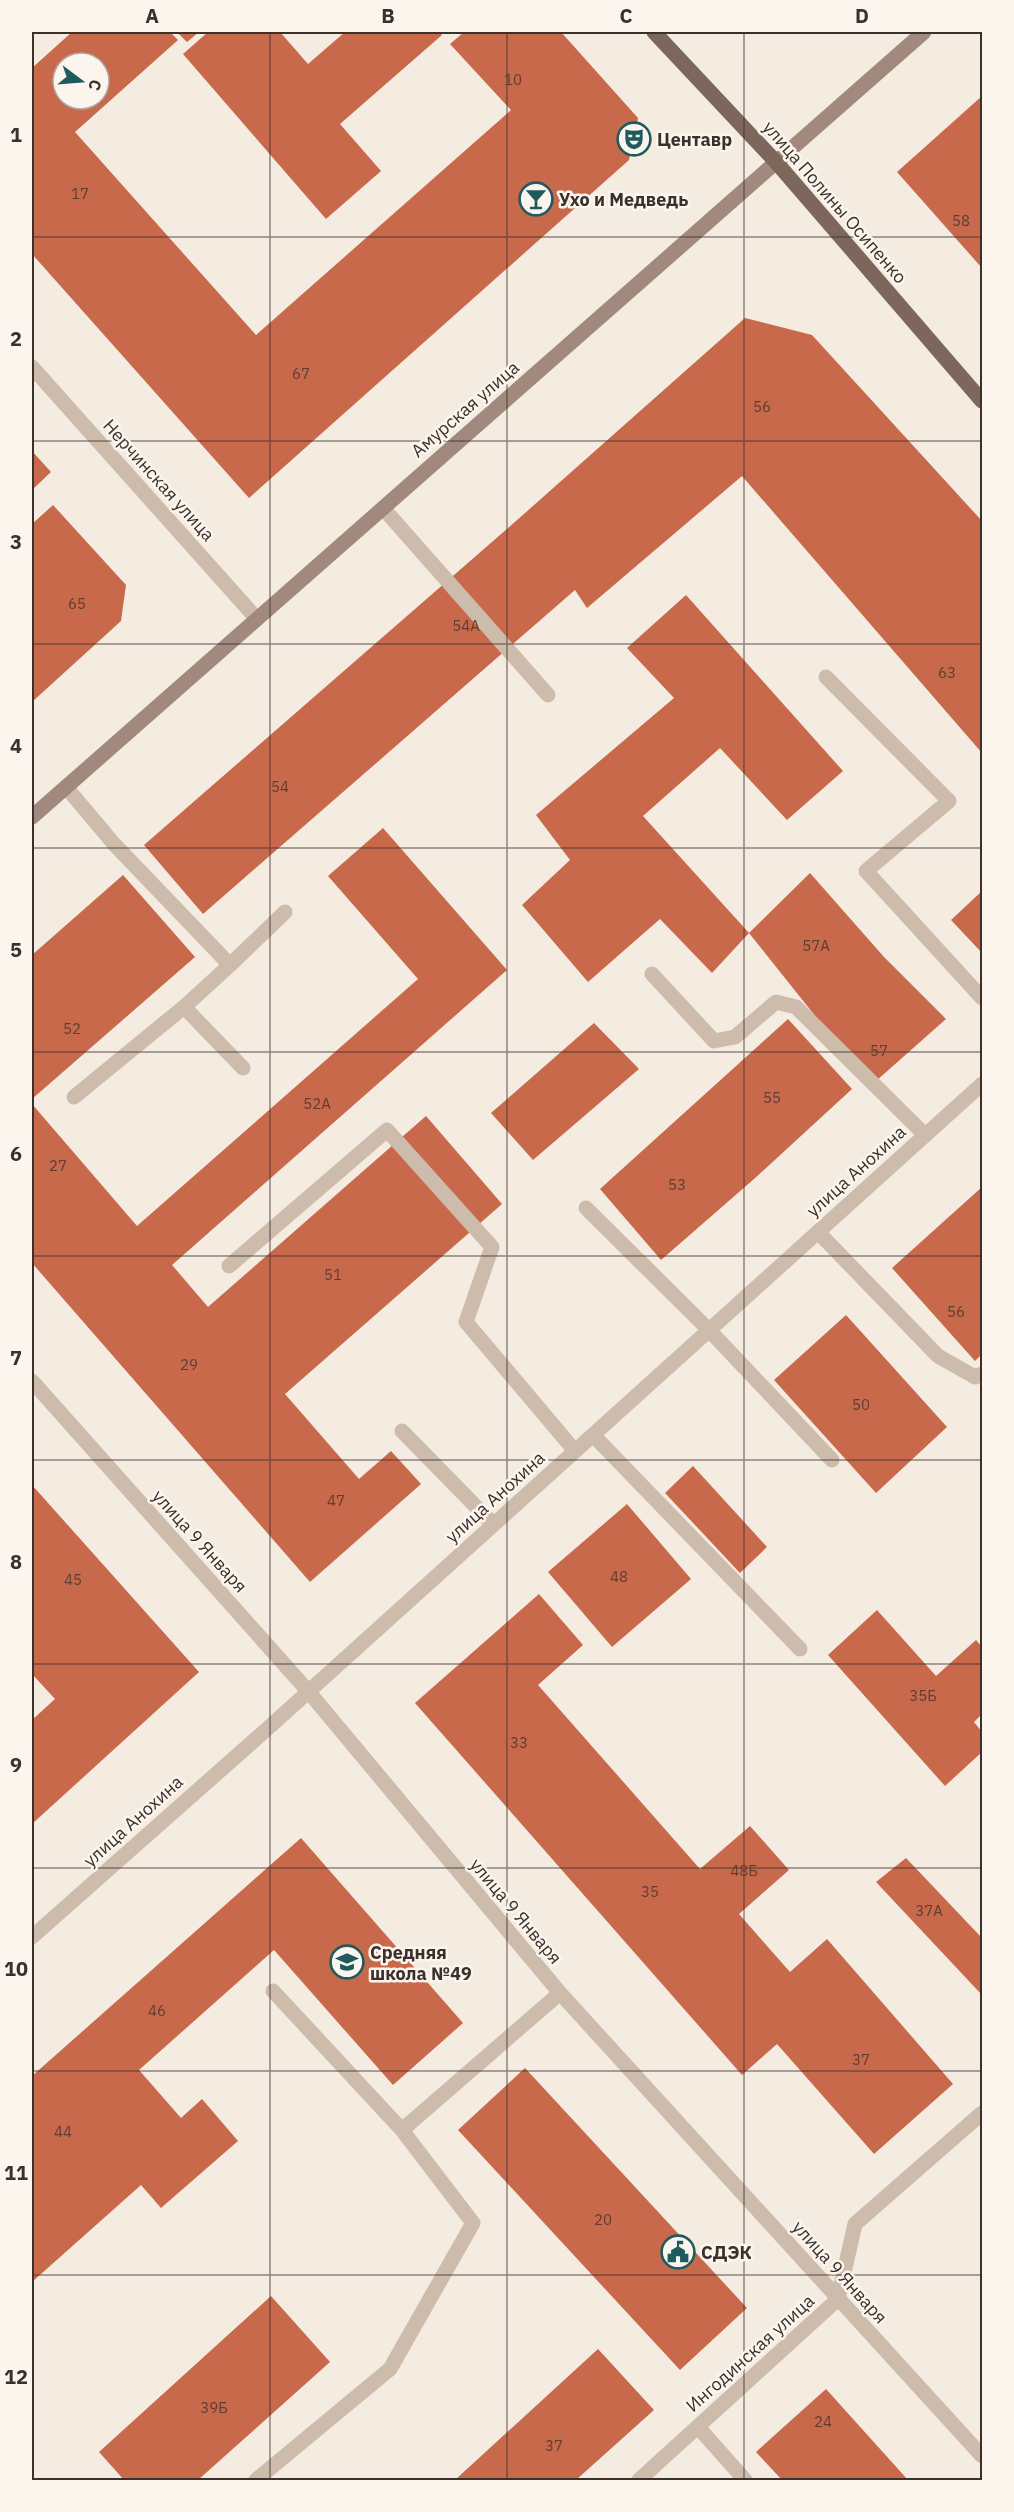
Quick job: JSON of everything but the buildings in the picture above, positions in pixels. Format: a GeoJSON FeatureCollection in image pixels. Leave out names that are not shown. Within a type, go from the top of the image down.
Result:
{"type":"FeatureCollection","features":[{"type":"Feature","properties":{"kind":"main road","name":"улица Полины Осипенко"},"geometry":{"type":"LineString","coordinates":[[654,32],[776,162],[982,401]]}},
{"type":"Feature","properties":{"kind":"main road","name":"Амурская улица"},"geometry":{"type":"LineString","coordinates":[[32,817],[924,32]]}},
{"type":"Feature","properties":{"kind":"street","name":"Нерчинская улица"},"geometry":{"type":"LineString","coordinates":[[32,367],[257,619]]}},
{"type":"Feature","properties":{"kind":"street"},"geometry":{"type":"LineString","coordinates":[[383,508],[548,695]]}},
{"type":"Feature","properties":{"kind":"street"},"geometry":{"type":"LineString","coordinates":[[826,677],[949,801],[866,871],[982,998]]}},
{"type":"Feature","properties":{"kind":"street"},"geometry":{"type":"LineString","coordinates":[[66,787],[114,844],[230,965]]}},
{"type":"Feature","properties":{"kind":"street"},"geometry":{"type":"LineString","coordinates":[[74,1097],[184,1007],[285,912]]}},
{"type":"Feature","properties":{"kind":"street"},"geometry":{"type":"LineString","coordinates":[[652,974],[714,1041],[735,1037],[776,1002],[796,1007],[925,1135]]}},
{"type":"Feature","properties":{"kind":"street"},"geometry":{"type":"LineString","coordinates":[[184,1007],[243,1068]]}},
{"type":"Feature","properties":{"kind":"street","name":"улица Анохина"},"geometry":{"type":"LineString","coordinates":[[32,1937],[982,1084]]}},
{"type":"Feature","properties":{"kind":"street"},"geometry":{"type":"LineString","coordinates":[[229,1266],[387,1130],[492,1247],[466,1322],[575,1451]]}},
{"type":"Feature","properties":{"kind":"street"},"geometry":{"type":"LineString","coordinates":[[586,1209],[709,1330],[832,1460]]}},
{"type":"Feature","properties":{"kind":"street"},"geometry":{"type":"LineString","coordinates":[[818,1232],[938,1356],[975,1377],[982,1374]]}},
{"type":"Feature","properties":{"kind":"street","name":"улица 9 Января"},"geometry":{"type":"LineString","coordinates":[[32,1381],[308,1690],[560,1993],[982,2456]]}},
{"type":"Feature","properties":{"kind":"street"},"geometry":{"type":"LineString","coordinates":[[402,1431],[493,1524]]}},
{"type":"Feature","properties":{"kind":"street"},"geometry":{"type":"LineString","coordinates":[[593,1435],[800,1649]]}},
{"type":"Feature","properties":{"kind":"street"},"geometry":{"type":"LineString","coordinates":[[256,2481],[390,2369],[473,2223],[402,2130],[273,1991]]}},
{"type":"Feature","properties":{"kind":"street"},"geometry":{"type":"LineString","coordinates":[[402,2130],[560,1993]]}},
{"type":"Feature","properties":{"kind":"street","name":"Ингодинская улица"},"geometry":{"type":"LineString","coordinates":[[639,2481],[838,2299],[855,2224],[982,2113]]}},
{"type":"Feature","properties":{"kind":"street"},"geometry":{"type":"LineString","coordinates":[[698,2427],[745,2481]]}},
{"type":"Feature","properties":{"kind":"place","name":"Центавр"},"geometry":{"type":"Point","coordinates":[634,139]}},
{"type":"Feature","properties":{"kind":"place","name":"Ухо и Медведь"},"geometry":{"type":"Point","coordinates":[536,199]}},
{"type":"Feature","properties":{"kind":"place","name":"Средняя школа №49"},"geometry":{"type":"Point","coordinates":[347,1962]}},
{"type":"Feature","properties":{"kind":"place","name":"СДЭК"},"geometry":{"type":"Point","coordinates":[678,2252]}}]}
